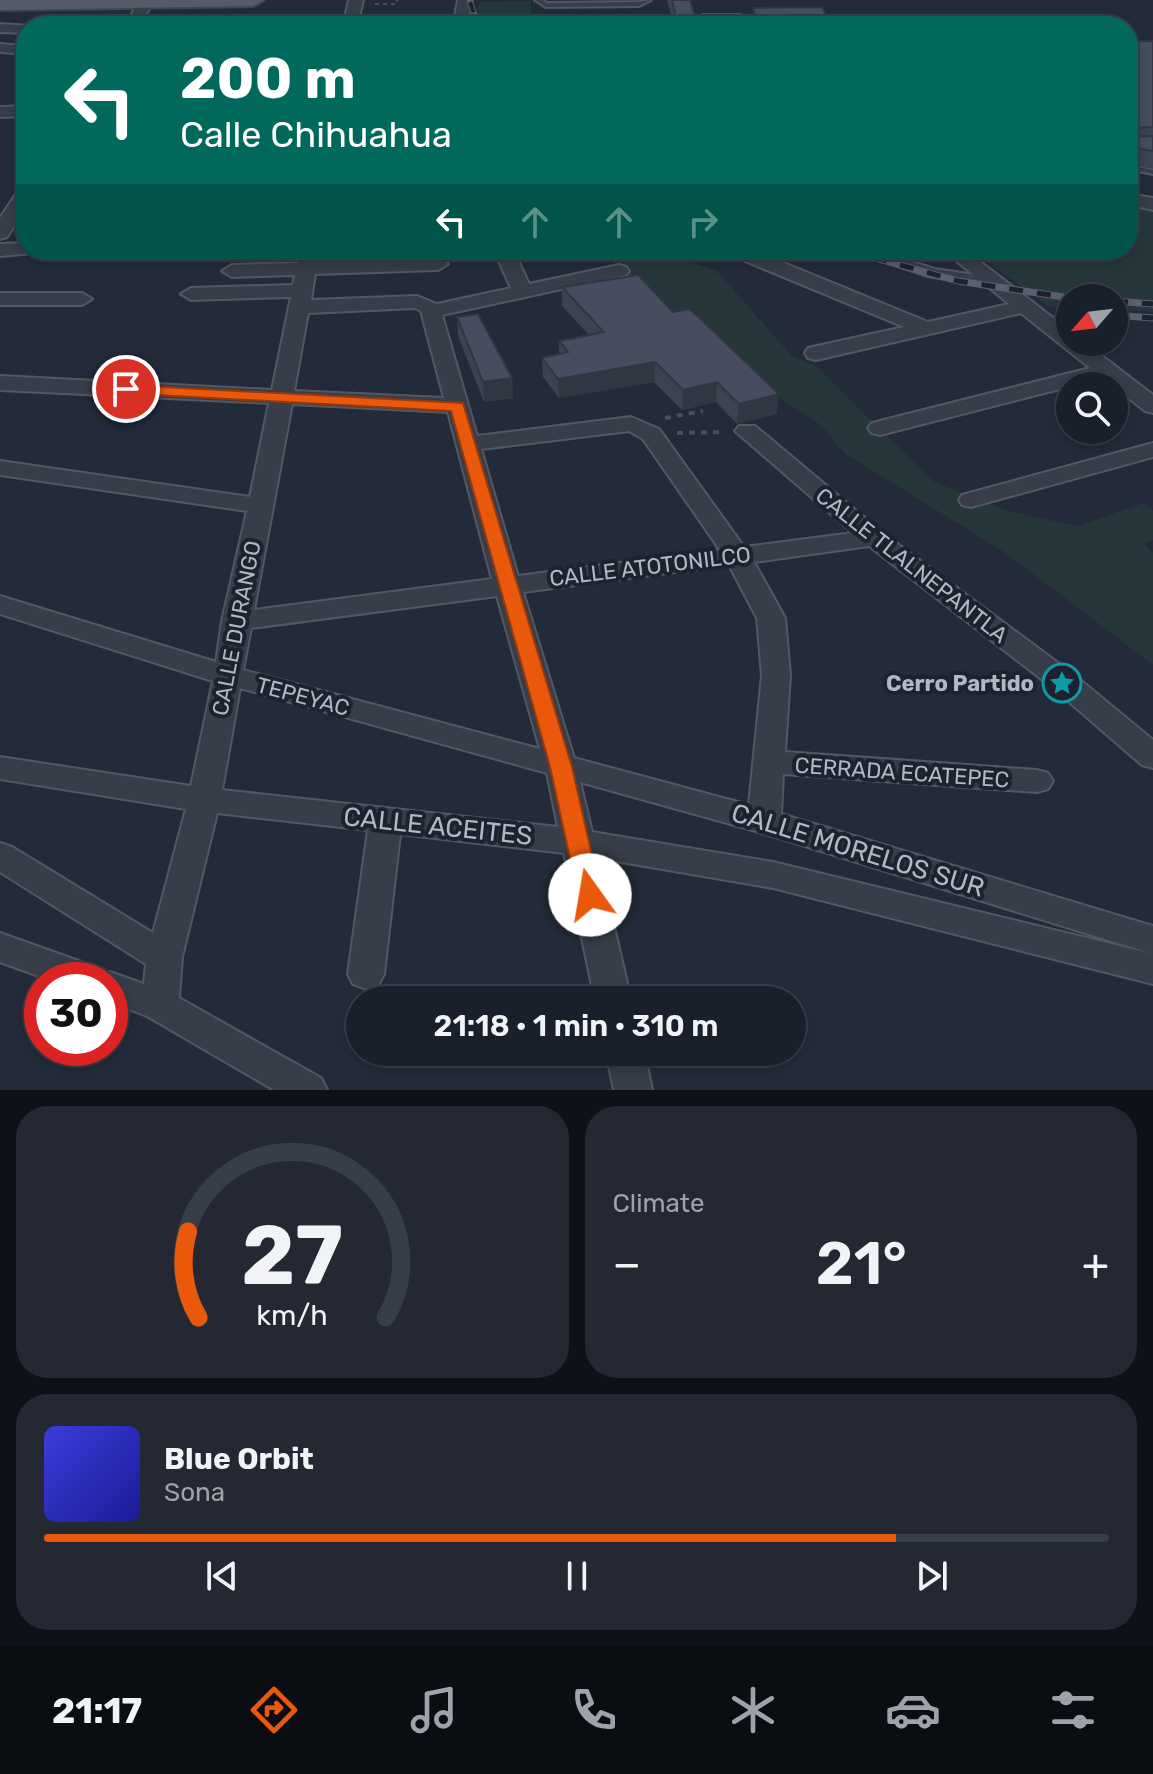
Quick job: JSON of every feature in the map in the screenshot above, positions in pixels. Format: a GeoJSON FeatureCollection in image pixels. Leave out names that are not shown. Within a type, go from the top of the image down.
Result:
{"type":"FeatureCollection","features":[{"type":"Feature","properties":{"kind":"main road"},"geometry":{"type":"LineString","coordinates":[[3,3],[253,0]]}},
{"type":"Feature","properties":{"kind":"street"},"geometry":{"type":"LineString","coordinates":[[0,233],[16,209]]}},
{"type":"Feature","properties":{"kind":"street"},"geometry":{"type":"LineString","coordinates":[[508,260],[523,292]]}},
{"type":"Feature","properties":{"kind":"street"},"geometry":{"type":"LineString","coordinates":[[759,260],[925,328]]}},
{"type":"Feature","properties":{"kind":"street"},"geometry":{"type":"LineString","coordinates":[[890,260],[933,273],[996,283]]}},
{"type":"Feature","properties":{"kind":"street"},"geometry":{"type":"LineString","coordinates":[[966,260],[1153,406]]}},
{"type":"Feature","properties":{"kind":"street"},"geometry":{"type":"LineString","coordinates":[[191,294],[438,264]]}},
{"type":"Feature","properties":{"kind":"street"},"geometry":{"type":"LineString","coordinates":[[232,271],[305,279],[417,302],[428,306],[431,311],[561,767],[610,986]]}},
{"type":"Feature","properties":{"kind":"street"},"geometry":{"type":"LineString","coordinates":[[431,311],[619,271]]}},
{"type":"Feature","properties":{"kind":"street","name":"CALLE DURANGO"},"geometry":{"type":"LineString","coordinates":[[160,1005],[164,957],[204,800],[236,621],[305,279]]}},
{"type":"Feature","properties":{"kind":"street"},"geometry":{"type":"LineString","coordinates":[[0,299],[82,299]]}},
{"type":"Feature","properties":{"kind":"street"},"geometry":{"type":"LineString","coordinates":[[816,353],[1026,306]]}},
{"type":"Feature","properties":{"kind":"street"},"geometry":{"type":"LineString","coordinates":[[880,428],[1107,370]]}},
{"type":"Feature","properties":{"kind":"street"},"geometry":{"type":"LineString","coordinates":[[0,383],[458,406]]}},
{"type":"Feature","properties":{"kind":"street"},"geometry":{"type":"LineString","coordinates":[[468,444],[641,429],[737,555],[771,618],[775,632],[776,675],[764,821]]}},
{"type":"Feature","properties":{"kind":"street","name":"CALLE TLALNEPANTLA"},"geometry":{"type":"LineString","coordinates":[[747,431],[874,538],[1063,681],[1153,757]]}},
{"type":"Feature","properties":{"kind":"street"},"geometry":{"type":"LineString","coordinates":[[971,500],[1153,450]]}},
{"type":"Feature","properties":{"kind":"street"},"geometry":{"type":"LineString","coordinates":[[0,468],[261,506]]}},
{"type":"Feature","properties":{"kind":"street","name":"CALLE ATOTONILCO"},"geometry":{"type":"LineString","coordinates":[[236,621],[874,538]]}},
{"type":"Feature","properties":{"kind":"street","name":"TEPEYAC"},"geometry":{"type":"LineString","coordinates":[[0,605],[227,675],[561,767]]}},
{"type":"Feature","properties":{"kind":"street","name":"CERRADA ECATEPEC"},"geometry":{"type":"LineString","coordinates":[[767,762],[1037,781]]}},
{"type":"Feature","properties":{"kind":"street","name":"CALLE MORELOS SUR"},"geometry":{"type":"LineString","coordinates":[[561,767],[764,821],[1153,940]]}},
{"type":"Feature","properties":{"kind":"street","name":"CALLE ACEITES"},"geometry":{"type":"LineString","coordinates":[[0,768],[204,800],[578,842],[773,875],[1153,969]]}},
{"type":"Feature","properties":{"kind":"street"},"geometry":{"type":"LineString","coordinates":[[366,974],[386,820]]}},
{"type":"Feature","properties":{"kind":"street"},"geometry":{"type":"LineString","coordinates":[[0,856],[164,957]]}},
{"type":"Feature","properties":{"kind":"street"},"geometry":{"type":"LineString","coordinates":[[0,947],[41,962]]}},
{"type":"Feature","properties":{"kind":"street"},"geometry":{"type":"LineString","coordinates":[[128,993],[160,1005],[308,1090]]}},
{"type":"Feature","properties":{"kind":"street"},"geometry":{"type":"LineString","coordinates":[[628,1066],[633,1090]]}},
{"type":"Feature","properties":{"kind":"lane"},"geometry":{"type":"LineString","coordinates":[[538,0],[546,5],[639,4],[648,0]]}},
{"type":"Feature","properties":{"kind":"path"},"geometry":{"type":"LineString","coordinates":[[372,4],[397,4],[397,0]]}},
{"type":"Feature","properties":{"kind":"path"},"geometry":{"type":"LineString","coordinates":[[641,429],[703,411]]}},
{"type":"Feature","properties":{"kind":"path"},"geometry":{"type":"LineString","coordinates":[[641,429],[747,431]]}},
{"type":"Feature","properties":{"kind":"shaded area"},"geometry":{"type":"Polygon","coordinates":[[[531,1],[532,16],[473,16],[480,2],[531,1]]]}},
{"type":"Feature","properties":{"kind":"shaded area"},"geometry":{"type":"Polygon","coordinates":[[[1138,206],[1153,208],[1153,312],[1128,311],[1128,284],[1056,284],[1056,307],[1048,306],[985,260],[1138,260],[1138,206]]]}},
{"type":"Feature","properties":{"kind":"shaded area"},"geometry":{"type":"Polygon","coordinates":[[[612,260],[686,260],[717,271],[792,356],[815,365],[934,482],[1012,512],[1077,526],[1144,503],[1153,511],[1153,540],[1144,544],[1153,553],[1153,665],[1004,552],[844,453],[821,425],[742,373],[638,290],[612,260]]]}},
{"type":"Feature","properties":{"kind":"building"},"geometry":{"type":"Polygon","coordinates":[[[672,0],[690,0],[695,16],[676,16],[672,0]]]}},
{"type":"Feature","properties":{"kind":"building"},"geometry":{"type":"Polygon","coordinates":[[[822,7],[827,16],[756,16],[753,8],[822,7]]]}},
{"type":"Feature","properties":{"kind":"building"},"geometry":{"type":"Polygon","coordinates":[[[1138,41],[1153,41],[1153,127],[1138,128],[1138,41]]]}},
{"type":"Feature","properties":{"kind":"building"},"geometry":{"type":"Polygon","coordinates":[[[1153,136],[1153,151],[1138,149],[1138,137],[1153,136]]]}},
{"type":"Feature","properties":{"kind":"building"},"geometry":{"type":"Polygon","coordinates":[[[638,275],[673,312],[690,309],[779,394],[739,404],[717,382],[683,390],[655,362],[558,379],[542,358],[568,352],[559,341],[604,332],[562,287],[638,275]]]}},
{"type":"Feature","properties":{"kind":"building"},"geometry":{"type":"Polygon","coordinates":[[[478,314],[512,378],[483,382],[457,317],[478,314]]]}},
{"type":"Feature","properties":{"kind":"railway"},"geometry":{"type":"LineString","coordinates":[[470,2],[475,16]]}},
{"type":"Feature","properties":{"kind":"railway"},"geometry":{"type":"LineString","coordinates":[[882,260],[958,281],[1056,296]]}},
{"type":"Feature","properties":{"kind":"railway"},"geometry":{"type":"LineString","coordinates":[[1128,302],[1153,304]]}},
{"type":"Feature","properties":{"kind":"railway"},"geometry":{"type":"LineString","coordinates":[[1128,316],[1153,318]]}},
{"type":"Feature","properties":{"kind":"place","name":"Cerro Partido"},"geometry":{"type":"Point","coordinates":[1062,683]}},
{"type":"Feature","properties":{"kind":"route"},"geometry":{"type":"LineString","coordinates":[[126,389],[458,406],[561,767],[590,895]]}}]}
